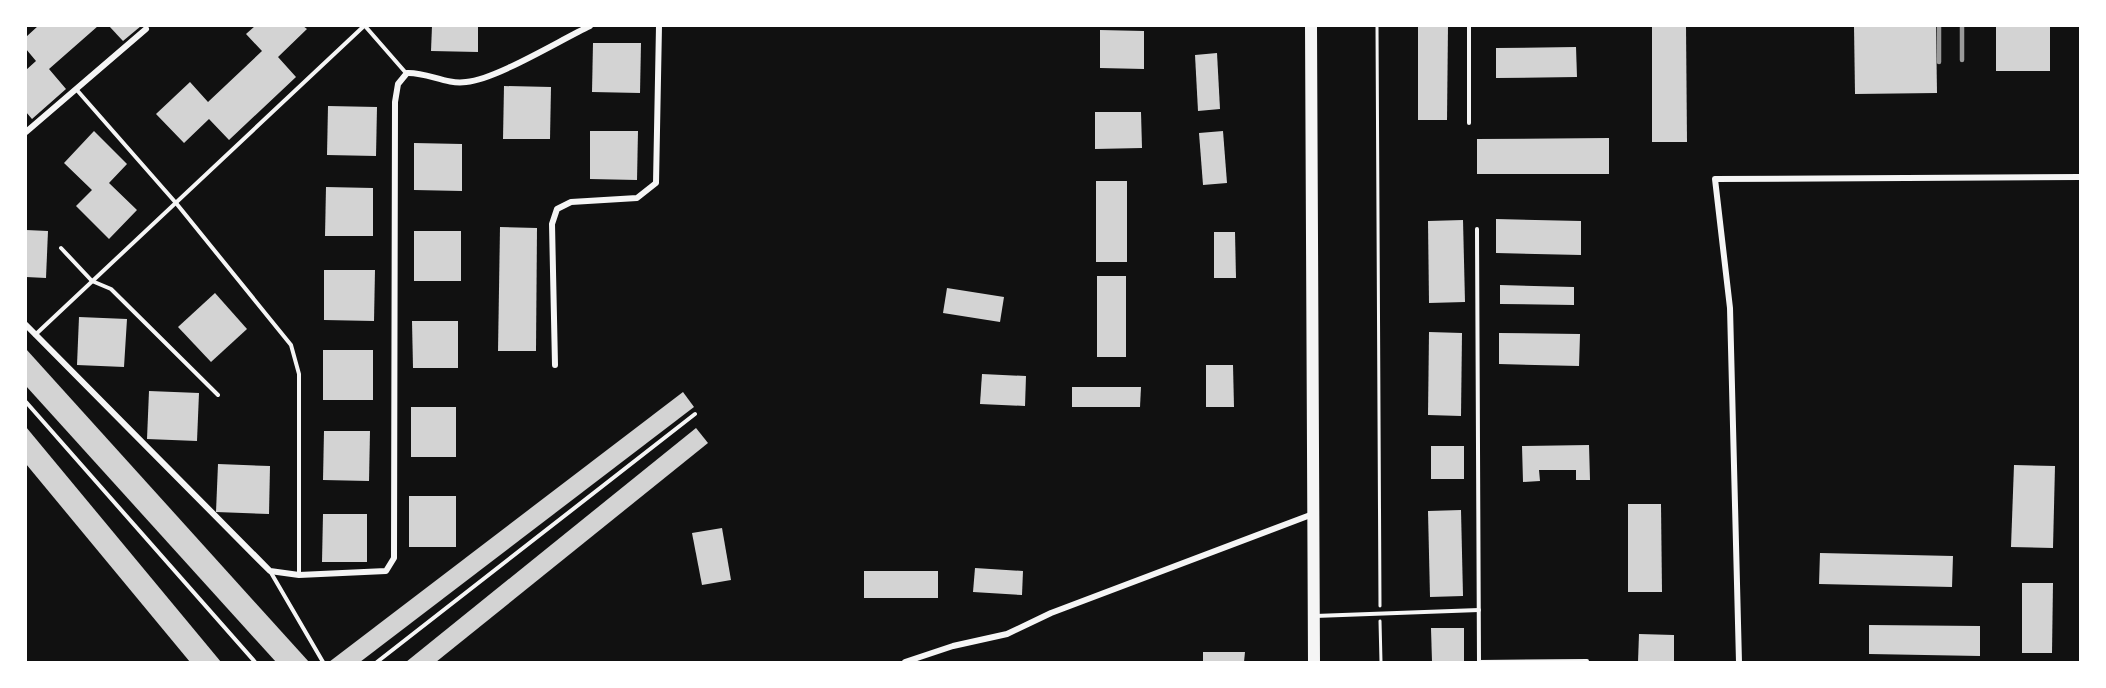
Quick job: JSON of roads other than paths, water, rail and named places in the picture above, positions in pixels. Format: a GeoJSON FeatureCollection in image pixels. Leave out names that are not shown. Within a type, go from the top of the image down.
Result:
{"type":"FeatureCollection","features":[{"type":"Feature","properties":{"kind":"main road"},"geometry":{"type":"LineString","coordinates":[[1311,26],[1314,663]]}},
{"type":"Feature","properties":{"kind":"street"},"geometry":{"type":"LineString","coordinates":[[26,325],[270,572],[299,575],[386,571],[394,558],[395,102],[398,84],[407,73],[419,72],[454,82],[475,80],[590,26]]}},
{"type":"Feature","properties":{"kind":"street"},"geometry":{"type":"LineString","coordinates":[[555,366],[552,224],[557,209],[571,202],[637,198],[656,183],[659,26]]}},
{"type":"Feature","properties":{"kind":"street"},"geometry":{"type":"LineString","coordinates":[[26,132],[146,29]]}},
{"type":"Feature","properties":{"kind":"street"},"geometry":{"type":"LineString","coordinates":[[1739,663],[1730,308],[1715,179],[2080,177]]}},
{"type":"Feature","properties":{"kind":"street"},"geometry":{"type":"LineString","coordinates":[[905,663],[952,646],[1007,634],[1052,613],[1314,514]]}},
{"type":"Feature","properties":{"kind":"lane"},"geometry":{"type":"LineString","coordinates":[[35,335],[364,26],[407,73]]}},
{"type":"Feature","properties":{"kind":"lane"},"geometry":{"type":"LineString","coordinates":[[1468,123],[1469,26]]}},
{"type":"Feature","properties":{"kind":"lane"},"geometry":{"type":"LineString","coordinates":[[76,89],[176,203],[291,345],[299,374],[299,575]]}},
{"type":"Feature","properties":{"kind":"lane"},"geometry":{"type":"LineString","coordinates":[[1477,230],[1479,662],[1587,661]]}},
{"type":"Feature","properties":{"kind":"lane"},"geometry":{"type":"LineString","coordinates":[[61,248],[92,282],[111,289],[218,395]]}},
{"type":"Feature","properties":{"kind":"lane"},"geometry":{"type":"LineString","coordinates":[[26,402],[255,663]]}},
{"type":"Feature","properties":{"kind":"lane"},"geometry":{"type":"LineString","coordinates":[[377,663],[695,414]]}},
{"type":"Feature","properties":{"kind":"lane"},"geometry":{"type":"LineString","coordinates":[[270,572],[323,663]]}},
{"type":"Feature","properties":{"kind":"lane"},"geometry":{"type":"LineString","coordinates":[[1314,616],[1479,610]]}},
{"type":"Feature","properties":{"kind":"railway"},"geometry":{"type":"LineString","coordinates":[[1939,26],[1939,62]]}},
{"type":"Feature","properties":{"kind":"railway"},"geometry":{"type":"LineString","coordinates":[[1962,26],[1962,60]]}}]}
